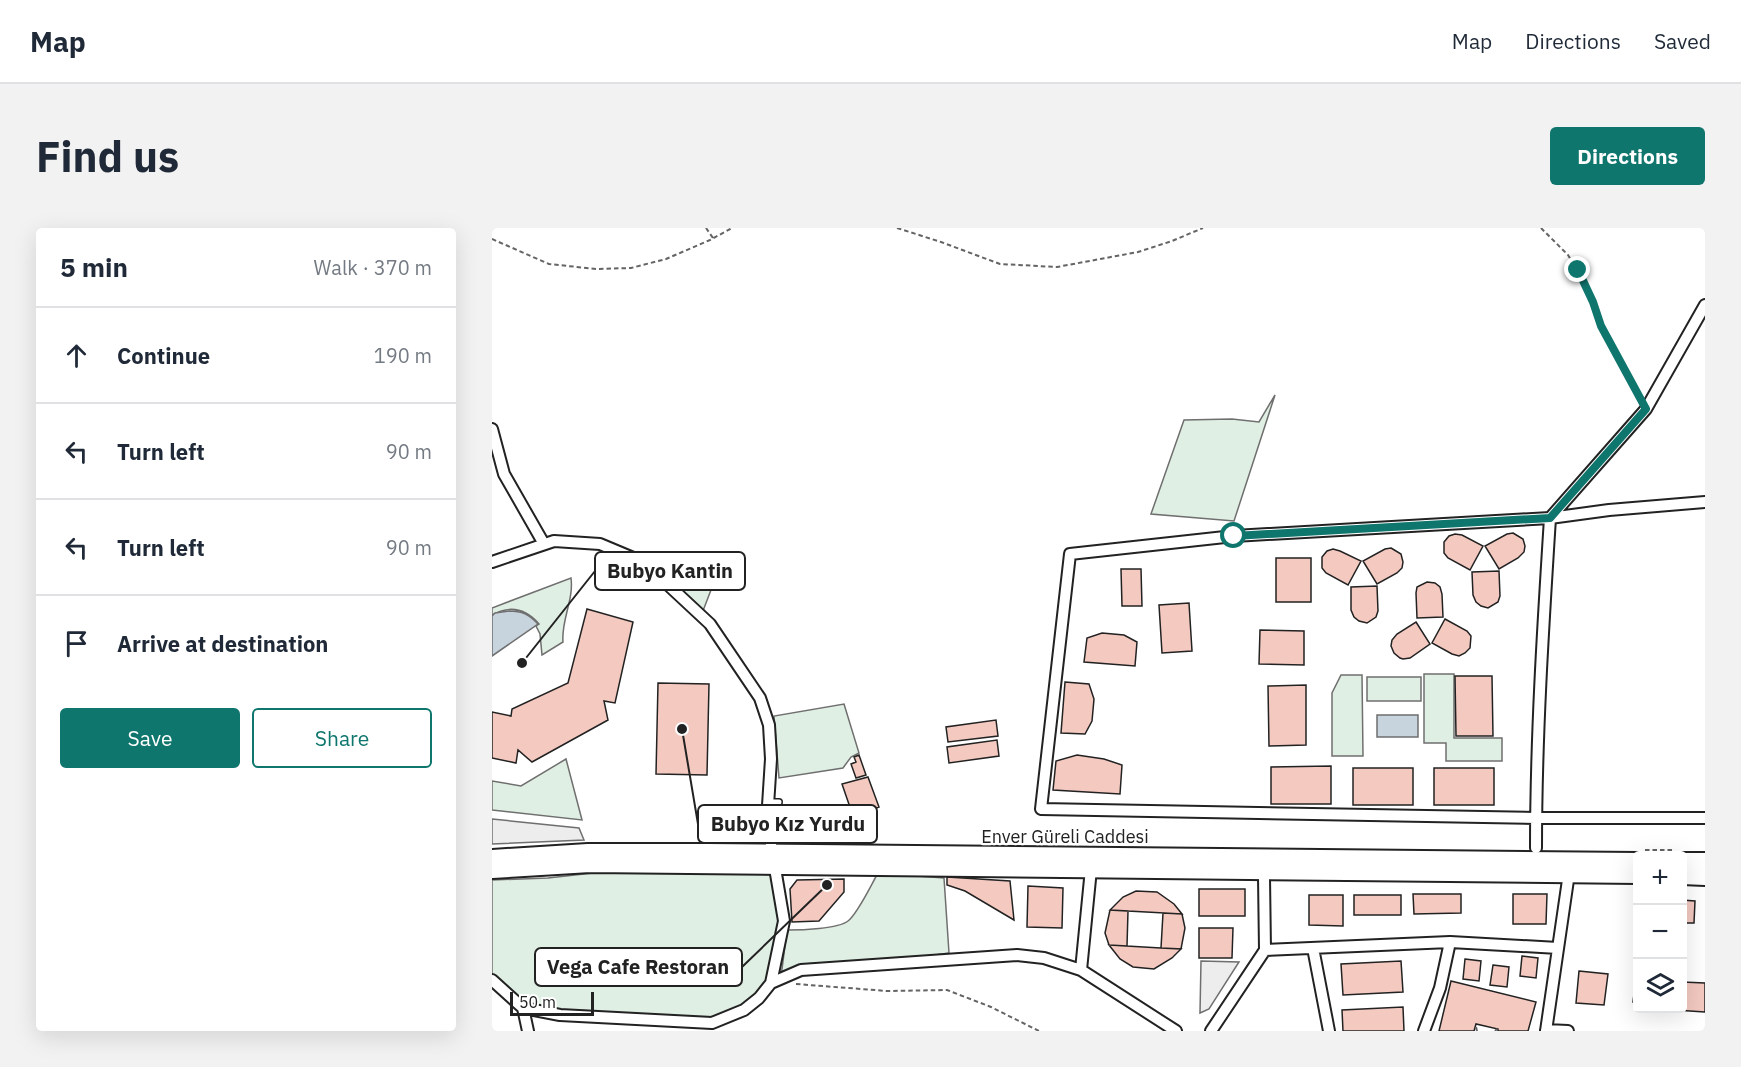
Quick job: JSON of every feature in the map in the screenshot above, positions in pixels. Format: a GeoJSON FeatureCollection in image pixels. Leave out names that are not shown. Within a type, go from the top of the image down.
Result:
{"type":"FeatureCollection","features":[{"type":"Feature","properties":{"kind":"main road","name":"Enver Güreli Caddesi"},"geometry":{"type":"LineString","coordinates":[[492,858],[588,852],[1633,861]]}},
{"type":"Feature","properties":{"kind":"main road","name":"Enver Güreli Caddesi"},"geometry":{"type":"LineString","coordinates":[[492,870],[773,854],[1091,869],[1633,875]]}},
{"type":"Feature","properties":{"kind":"main road"},"geometry":{"type":"LineString","coordinates":[[1687,861],[1705,861]]}},
{"type":"Feature","properties":{"kind":"main road"},"geometry":{"type":"LineString","coordinates":[[1687,876],[1705,877]]}},
{"type":"Feature","properties":{"kind":"street"},"geometry":{"type":"LineString","coordinates":[[1536,848],[1542,631],[1550,518],[1646,409],[1705,305]]}},
{"type":"Feature","properties":{"kind":"street"},"geometry":{"type":"LineString","coordinates":[[492,429],[504,474],[544,544]]}},
{"type":"Feature","properties":{"kind":"street"},"geometry":{"type":"LineString","coordinates":[[1705,502],[1609,510],[1550,518],[1234,536],[1070,554],[1041,809],[1536,818],[1705,818]]}},
{"type":"Feature","properties":{"kind":"street"},"geometry":{"type":"LineString","coordinates":[[492,562],[554,542],[600,544],[631,556],[666,583],[710,624],[760,698],[769,725],[771,759],[767,821],[784,921],[771,983],[759,998],[744,1010],[712,1023],[693,1026],[560,1015],[523,1008],[492,980]]}},
{"type":"Feature","properties":{"kind":"street"},"geometry":{"type":"LineString","coordinates":[[1082,970],[1091,869]]}},
{"type":"Feature","properties":{"kind":"street"},"geometry":{"type":"LineString","coordinates":[[1568,1031],[1546,1030],[1569,873]]}},
{"type":"Feature","properties":{"kind":"street"},"geometry":{"type":"LineString","coordinates":[[1211,1031],[1265,950],[1264,878]]}},
{"type":"Feature","properties":{"kind":"street"},"geometry":{"type":"LineString","coordinates":[[1265,950],[1450,942],[1558,948]]}},
{"type":"Feature","properties":{"kind":"street"},"geometry":{"type":"LineString","coordinates":[[1424,1031],[1440,988],[1450,942]]}},
{"type":"Feature","properties":{"kind":"street"},"geometry":{"type":"LineString","coordinates":[[1313,948],[1329,1031]]}},
{"type":"Feature","properties":{"kind":"street"},"geometry":{"type":"LineString","coordinates":[[771,983],[801,970],[1017,955],[1044,958],[1082,970],[1176,1031]]}},
{"type":"Feature","properties":{"kind":"street"},"geometry":{"type":"LineString","coordinates":[[523,1008],[528,1031]]}},
{"type":"Feature","properties":{"kind":"lane"},"geometry":{"type":"LineString","coordinates":[[773,854],[772,802],[779,802]]}},
{"type":"Feature","properties":{"kind":"path"},"geometry":{"type":"LineString","coordinates":[[706,228],[712,238]]}},
{"type":"Feature","properties":{"kind":"path"},"geometry":{"type":"LineString","coordinates":[[492,239],[549,264],[631,268],[666,259],[732,228]]}},
{"type":"Feature","properties":{"kind":"path"},"geometry":{"type":"LineString","coordinates":[[897,228],[1000,264],[1057,267],[1138,252],[1203,228]]}},
{"type":"Feature","properties":{"kind":"path"},"geometry":{"type":"LineString","coordinates":[[1541,228],[1568,255],[1578,270],[1601,326],[1646,409]]}},
{"type":"Feature","properties":{"kind":"path"},"geometry":{"type":"LineString","coordinates":[[794,984],[887,991],[947,990],[992,1007],[1039,1031]]}},
{"type":"Feature","properties":{"kind":"green space"},"geometry":{"type":"Polygon","coordinates":[[[1275,395],[1234,521],[1151,514],[1184,420],[1232,419],[1259,422],[1275,395]]]}},
{"type":"Feature","properties":{"kind":"green space"},"geometry":{"type":"Polygon","coordinates":[[[687,577],[716,577],[701,616],[666,583],[687,577]]]}},
{"type":"Feature","properties":{"kind":"green space"},"geometry":{"type":"Polygon","coordinates":[[[571,578],[571,594],[563,642],[542,655],[540,634],[536,626],[539,624],[529,615],[511,609],[492,615],[492,608],[571,578]]]}},
{"type":"Feature","properties":{"kind":"green space"},"geometry":{"type":"Polygon","coordinates":[[[1424,674],[1454,674],[1454,738],[1502,738],[1502,761],[1446,761],[1446,743],[1424,743],[1424,674]]]}},
{"type":"Feature","properties":{"kind":"green space"},"geometry":{"type":"Polygon","coordinates":[[[1341,675],[1362,675],[1363,756],[1332,756],[1332,693],[1341,675]]]}},
{"type":"Feature","properties":{"kind":"green space"},"geometry":{"type":"Polygon","coordinates":[[[1367,677],[1421,677],[1421,701],[1367,701],[1367,677]]]}},
{"type":"Feature","properties":{"kind":"green space"},"geometry":{"type":"Polygon","coordinates":[[[844,704],[859,753],[851,757],[843,768],[779,778],[774,716],[844,704]]]}},
{"type":"Feature","properties":{"kind":"green space"},"geometry":{"type":"Polygon","coordinates":[[[566,759],[582,820],[492,810],[492,781],[521,786],[566,759]]]}},
{"type":"Feature","properties":{"kind":"green space"},"geometry":{"type":"Polygon","coordinates":[[[670,871],[775,873],[784,921],[771,983],[759,998],[712,1023],[523,1008],[492,980],[492,880],[548,878],[593,873],[670,871]]]}},
{"type":"Feature","properties":{"kind":"green space"},"geometry":{"type":"Polygon","coordinates":[[[878,873],[944,878],[949,953],[781,977],[787,930],[828,927],[848,921],[878,873]]]}},
{"type":"Feature","properties":{"kind":"shaded area"},"geometry":{"type":"Polygon","coordinates":[[[509,611],[525,614],[538,624],[492,656],[492,616],[495,613],[509,611]]]}},
{"type":"Feature","properties":{"kind":"shaded area"},"geometry":{"type":"Polygon","coordinates":[[[1377,715],[1418,715],[1418,737],[1377,737],[1377,715]]]}},
{"type":"Feature","properties":{"kind":"shaded area"},"geometry":{"type":"Polygon","coordinates":[[[492,819],[579,828],[584,840],[492,844],[492,819]]]}},
{"type":"Feature","properties":{"kind":"shaded area"},"geometry":{"type":"Polygon","coordinates":[[[1201,961],[1239,962],[1209,1009],[1200,1013],[1201,961]]]}},
{"type":"Feature","properties":{"kind":"building"},"geometry":{"type":"Polygon","coordinates":[[[1513,533],[1523,539],[1524,552],[1499,569],[1485,546],[1513,533]]]}},
{"type":"Feature","properties":{"kind":"building"},"geometry":{"type":"Polygon","coordinates":[[[1462,535],[1483,546],[1470,570],[1448,558],[1444,553],[1444,542],[1449,536],[1462,535]]]}},
{"type":"Feature","properties":{"kind":"building"},"geometry":{"type":"Polygon","coordinates":[[[1391,548],[1401,554],[1402,568],[1377,584],[1363,561],[1391,548]]]}},
{"type":"Feature","properties":{"kind":"building"},"geometry":{"type":"Polygon","coordinates":[[[1333,549],[1361,561],[1348,585],[1326,573],[1322,568],[1322,557],[1327,551],[1333,549]]]}},
{"type":"Feature","properties":{"kind":"building"},"geometry":{"type":"Polygon","coordinates":[[[1276,558],[1311,558],[1311,602],[1276,602],[1276,558]]]}},
{"type":"Feature","properties":{"kind":"building"},"geometry":{"type":"Polygon","coordinates":[[[1121,569],[1141,569],[1142,606],[1122,606],[1121,569]]]}},
{"type":"Feature","properties":{"kind":"building"},"geometry":{"type":"Polygon","coordinates":[[[1499,571],[1500,596],[1498,602],[1488,608],[1481,606],[1473,595],[1472,572],[1499,571]]]}},
{"type":"Feature","properties":{"kind":"building"},"geometry":{"type":"Polygon","coordinates":[[[1427,582],[1435,583],[1440,587],[1443,617],[1417,618],[1417,587],[1427,582]]]}},
{"type":"Feature","properties":{"kind":"building"},"geometry":{"type":"Polygon","coordinates":[[[1377,586],[1378,611],[1376,617],[1367,623],[1359,621],[1351,610],[1351,587],[1377,586]]]}},
{"type":"Feature","properties":{"kind":"building"},"geometry":{"type":"Polygon","coordinates":[[[1189,603],[1192,651],[1162,653],[1159,605],[1189,603]]]}},
{"type":"Feature","properties":{"kind":"building"},"geometry":{"type":"Polygon","coordinates":[[[587,609],[633,622],[615,703],[604,701],[608,720],[532,762],[518,750],[516,763],[492,758],[492,712],[511,716],[512,709],[568,683],[587,609]]]}},
{"type":"Feature","properties":{"kind":"building"},"geometry":{"type":"Polygon","coordinates":[[[1445,619],[1467,631],[1471,636],[1470,648],[1459,656],[1432,643],[1445,619]]]}},
{"type":"Feature","properties":{"kind":"building"},"geometry":{"type":"Polygon","coordinates":[[[1416,622],[1430,644],[1410,658],[1400,658],[1394,653],[1391,646],[1392,640],[1416,622]]]}},
{"type":"Feature","properties":{"kind":"building"},"geometry":{"type":"Polygon","coordinates":[[[1260,630],[1304,631],[1304,665],[1259,664],[1260,630]]]}},
{"type":"Feature","properties":{"kind":"building"},"geometry":{"type":"Polygon","coordinates":[[[1102,633],[1124,635],[1137,642],[1135,666],[1084,662],[1087,638],[1102,633]]]}},
{"type":"Feature","properties":{"kind":"building"},"geometry":{"type":"Polygon","coordinates":[[[1455,676],[1492,676],[1493,736],[1456,736],[1455,676]]]}},
{"type":"Feature","properties":{"kind":"building"},"geometry":{"type":"Polygon","coordinates":[[[1065,682],[1089,684],[1094,699],[1092,721],[1085,734],[1061,733],[1065,682]]]}},
{"type":"Feature","properties":{"kind":"building"},"geometry":{"type":"Polygon","coordinates":[[[658,683],[709,684],[707,775],[656,774],[658,683]]]}},
{"type":"Feature","properties":{"kind":"building"},"geometry":{"type":"Polygon","coordinates":[[[1306,685],[1306,745],[1269,746],[1268,686],[1306,685]]]}},
{"type":"Feature","properties":{"kind":"building"},"geometry":{"type":"Polygon","coordinates":[[[996,720],[998,736],[948,742],[946,727],[996,720]]]}},
{"type":"Feature","properties":{"kind":"building"},"geometry":{"type":"Polygon","coordinates":[[[997,740],[999,756],[949,763],[947,747],[997,740]]]}},
{"type":"Feature","properties":{"kind":"building"},"geometry":{"type":"Polygon","coordinates":[[[859,755],[866,775],[856,778],[851,764],[856,762],[854,757],[859,755]]]}},
{"type":"Feature","properties":{"kind":"building"},"geometry":{"type":"Polygon","coordinates":[[[1077,755],[1104,759],[1122,765],[1120,794],[1053,790],[1056,761],[1077,755]]]}},
{"type":"Feature","properties":{"kind":"building"},"geometry":{"type":"Polygon","coordinates":[[[1331,766],[1331,804],[1271,804],[1271,767],[1331,766]]]}},
{"type":"Feature","properties":{"kind":"building"},"geometry":{"type":"Polygon","coordinates":[[[1353,768],[1413,768],[1413,805],[1353,805],[1353,768]]]}},
{"type":"Feature","properties":{"kind":"building"},"geometry":{"type":"Polygon","coordinates":[[[1434,768],[1494,768],[1494,805],[1434,805],[1434,768]]]}},
{"type":"Feature","properties":{"kind":"building"},"geometry":{"type":"Polygon","coordinates":[[[868,777],[879,807],[853,816],[842,784],[868,777]]]}},
{"type":"Feature","properties":{"kind":"building"},"geometry":{"type":"Polygon","coordinates":[[[947,877],[1010,881],[1014,920],[965,891],[947,885],[947,877]]]}},
{"type":"Feature","properties":{"kind":"building"},"geometry":{"type":"Polygon","coordinates":[[[844,879],[844,892],[819,921],[792,922],[790,889],[797,880],[844,879]]]}},
{"type":"Feature","properties":{"kind":"building"},"geometry":{"type":"Polygon","coordinates":[[[1028,886],[1063,888],[1062,928],[1027,927],[1028,886]]]}},
{"type":"Feature","properties":{"kind":"building"},"geometry":{"type":"Polygon","coordinates":[[[1199,889],[1245,889],[1245,916],[1199,916],[1199,889]]]}},
{"type":"Feature","properties":{"kind":"building"},"geometry":{"type":"Polygon","coordinates":[[[1136,891],[1157,892],[1174,904],[1182,914],[1110,910],[1123,897],[1136,891]]]}},
{"type":"Feature","properties":{"kind":"building"},"geometry":{"type":"Polygon","coordinates":[[[1413,894],[1461,894],[1461,913],[1414,914],[1413,894]]]}},
{"type":"Feature","properties":{"kind":"building"},"geometry":{"type":"Polygon","coordinates":[[[1513,894],[1547,894],[1546,924],[1513,924],[1513,894]]]}},
{"type":"Feature","properties":{"kind":"building"},"geometry":{"type":"Polygon","coordinates":[[[1309,895],[1343,895],[1343,926],[1309,925],[1309,895]]]}},
{"type":"Feature","properties":{"kind":"building"},"geometry":{"type":"Polygon","coordinates":[[[1354,895],[1401,895],[1401,915],[1354,915],[1354,895]]]}},
{"type":"Feature","properties":{"kind":"building"},"geometry":{"type":"Polygon","coordinates":[[[1687,900],[1695,901],[1694,923],[1687,923],[1687,900]]]}},
{"type":"Feature","properties":{"kind":"building"},"geometry":{"type":"Polygon","coordinates":[[[1110,910],[1128,911],[1127,946],[1109,945],[1105,933],[1110,910]]]}},
{"type":"Feature","properties":{"kind":"building"},"geometry":{"type":"Polygon","coordinates":[[[1163,913],[1182,914],[1185,928],[1181,949],[1161,948],[1163,913]]]}},
{"type":"Feature","properties":{"kind":"building"},"geometry":{"type":"Polygon","coordinates":[[[1199,928],[1233,928],[1232,958],[1199,958],[1199,928]]]}},
{"type":"Feature","properties":{"kind":"building"},"geometry":{"type":"Polygon","coordinates":[[[1109,945],[1181,949],[1172,958],[1154,969],[1133,967],[1120,959],[1109,945]]]}},
{"type":"Feature","properties":{"kind":"building"},"geometry":{"type":"Polygon","coordinates":[[[1522,956],[1538,958],[1536,978],[1520,976],[1522,956]]]}},
{"type":"Feature","properties":{"kind":"building"},"geometry":{"type":"Polygon","coordinates":[[[1465,959],[1481,961],[1479,981],[1463,979],[1465,959]]]}},
{"type":"Feature","properties":{"kind":"building"},"geometry":{"type":"Polygon","coordinates":[[[1401,961],[1403,992],[1343,995],[1341,964],[1401,961]]]}},
{"type":"Feature","properties":{"kind":"building"},"geometry":{"type":"Polygon","coordinates":[[[1493,965],[1509,967],[1507,987],[1490,985],[1493,965]]]}},
{"type":"Feature","properties":{"kind":"building"},"geometry":{"type":"Polygon","coordinates":[[[1579,971],[1608,974],[1604,1005],[1576,1003],[1579,971]]]}},
{"type":"Feature","properties":{"kind":"building"},"geometry":{"type":"Polygon","coordinates":[[[1451,981],[1536,1002],[1528,1031],[1498,1031],[1498,1029],[1476,1024],[1474,1031],[1439,1031],[1451,981]]]}},
{"type":"Feature","properties":{"kind":"building"},"geometry":{"type":"Polygon","coordinates":[[[1687,982],[1705,983],[1705,1012],[1687,1011],[1687,982]]]}},
{"type":"Feature","properties":{"kind":"building"},"geometry":{"type":"Polygon","coordinates":[[[1403,1007],[1404,1031],[1343,1031],[1342,1010],[1403,1007]]]}},
{"type":"Feature","properties":{"kind":"place","name":"Bubyo Kantin"},"geometry":{"type":"Point","coordinates":[522,663]}},
{"type":"Feature","properties":{"kind":"place","name":"Bubyo Kız Yurdu"},"geometry":{"type":"Point","coordinates":[682,729]}},
{"type":"Feature","properties":{"kind":"place","name":"Vega Cafe Restoran"},"geometry":{"type":"Point","coordinates":[827,885]}},
{"type":"Feature","properties":{"kind":"route"},"geometry":{"type":"LineString","coordinates":[[1234,536],[1550,518],[1646,409],[1601,326],[1578,270]]}}]}
